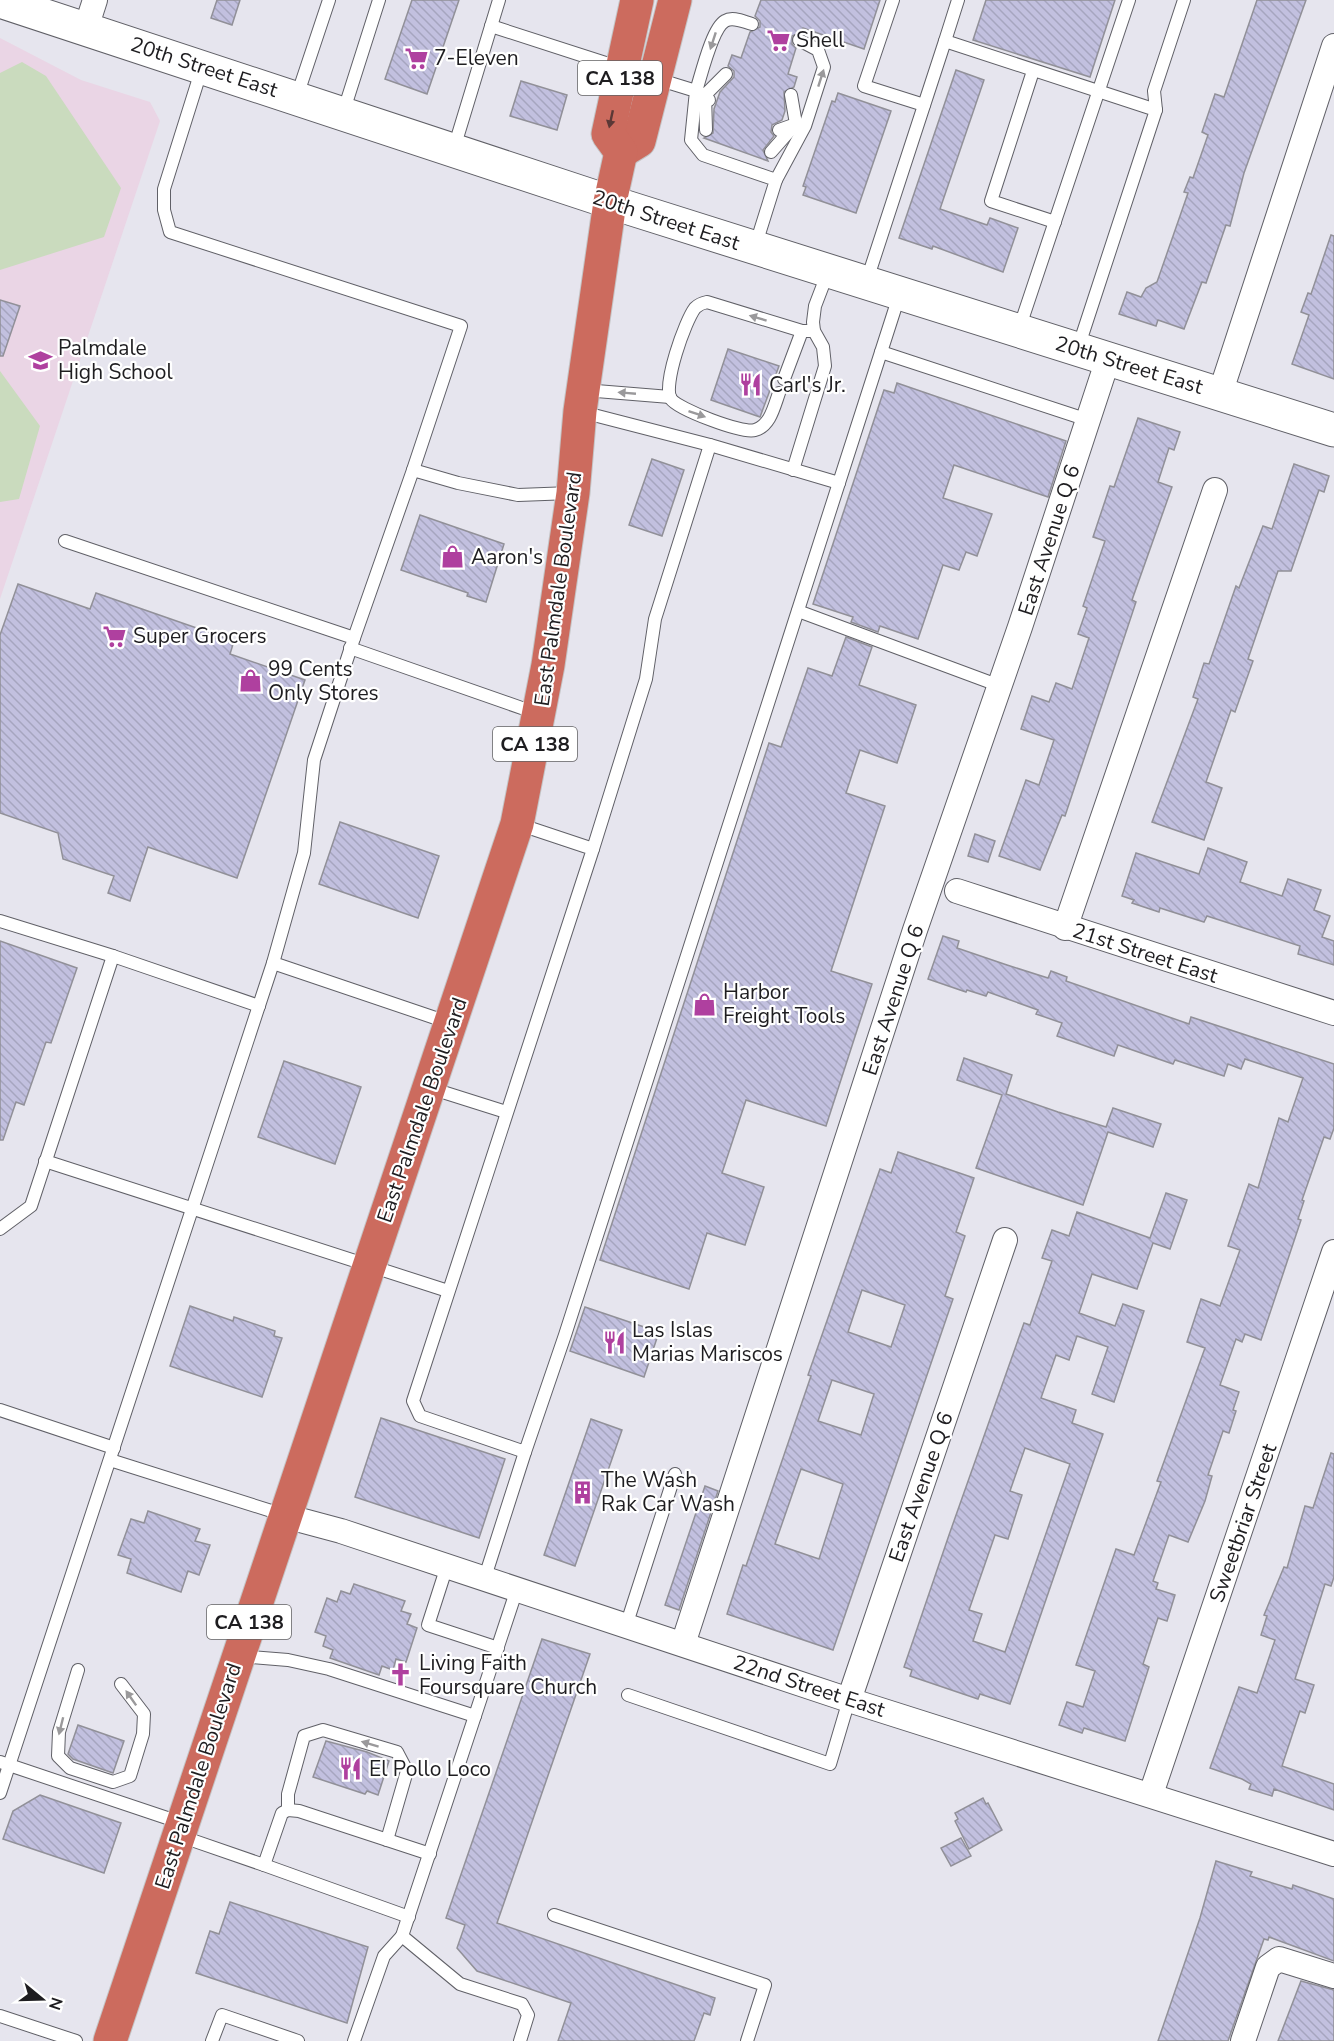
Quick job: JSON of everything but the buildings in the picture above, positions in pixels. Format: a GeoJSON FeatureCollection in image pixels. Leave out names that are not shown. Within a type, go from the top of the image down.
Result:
{"type":"FeatureCollection","features":[{"type":"Feature","properties":{"kind":"highway","name":"CA 138"},"geometry":{"type":"LineString","coordinates":[[637,0],[608,134],[621,152],[639,141],[653,78],[675,0]]}},
{"type":"Feature","properties":{"kind":"highway","name":"East Palmdale Boulevard"},"geometry":{"type":"LineString","coordinates":[[110,2041],[517,824],[540,714],[573,493],[582,400],[610,202],[621,152]]}},
{"type":"Feature","properties":{"kind":"street","name":"20th Street East"},"geometry":{"type":"LineString","coordinates":[[0,2],[91,14],[202,66],[296,98],[610,202],[1334,430]]}},
{"type":"Feature","properties":{"kind":"street"},"geometry":{"type":"LineString","coordinates":[[1220,394],[1334,45]]}},
{"type":"Feature","properties":{"kind":"street","name":"East Avenue Q 6"},"geometry":{"type":"LineString","coordinates":[[683,1644],[915,930],[1000,686],[1088,420],[1093,354]]}},
{"type":"Feature","properties":{"kind":"street"},"geometry":{"type":"LineString","coordinates":[[1065,928],[1215,490]]}},
{"type":"Feature","properties":{"kind":"street","name":"21st Street East"},"geometry":{"type":"LineString","coordinates":[[957,891],[1065,928],[1334,1013]]}},
{"type":"Feature","properties":{"kind":"street","name":"East Avenue Q 6"},"geometry":{"type":"LineString","coordinates":[[849,1700],[1005,1240]]}},
{"type":"Feature","properties":{"kind":"street","name":"Sweetbriar Street"},"geometry":{"type":"LineString","coordinates":[[1151,1794],[1334,1252]]}},
{"type":"Feature","properties":{"kind":"street","name":"22nd Street East"},"geometry":{"type":"LineString","coordinates":[[285,1516],[447,1566],[849,1700],[1151,1794],[1334,1854]]}},
{"type":"Feature","properties":{"kind":"street"},"geometry":{"type":"LineString","coordinates":[[1243,2041],[1268,1968],[1279,1959],[1334,1976]]}},
{"type":"Feature","properties":{"kind":"lane"},"geometry":{"type":"LineString","coordinates":[[296,98],[330,0]]}},
{"type":"Feature","properties":{"kind":"lane"},"geometry":{"type":"LineString","coordinates":[[343,113],[380,0]]}},
{"type":"Feature","properties":{"kind":"lane"},"geometry":{"type":"LineString","coordinates":[[453,150],[500,0]]}},
{"type":"Feature","properties":{"kind":"lane"},"geometry":{"type":"LineString","coordinates":[[893,0],[864,86],[924,105]]}},
{"type":"Feature","properties":{"kind":"lane"},"geometry":{"type":"LineString","coordinates":[[866,283],[958,0]]}},
{"type":"Feature","properties":{"kind":"lane"},"geometry":{"type":"LineString","coordinates":[[1019,331],[1129,0]]}},
{"type":"Feature","properties":{"kind":"lane"},"geometry":{"type":"LineString","coordinates":[[1093,354],[1156,110],[1154,91],[1184,0]]}},
{"type":"Feature","properties":{"kind":"lane"},"geometry":{"type":"LineString","coordinates":[[752,24],[733,18],[724,21],[716,30],[691,140],[703,155],[776,180]]}},
{"type":"Feature","properties":{"kind":"lane"},"geometry":{"type":"LineString","coordinates":[[491,27],[622,68]]}},
{"type":"Feature","properties":{"kind":"lane"},"geometry":{"type":"LineString","coordinates":[[754,248],[776,180],[824,67],[819,50],[799,40]]}},
{"type":"Feature","properties":{"kind":"lane"},"geometry":{"type":"LineString","coordinates":[[945,42],[1156,110]]}},
{"type":"Feature","properties":{"kind":"lane"},"geometry":{"type":"LineString","coordinates":[[0,1793],[5,1764],[112,1454],[273,963],[304,853],[314,760],[461,326],[170,232],[164,210],[164,189],[202,66]]}},
{"type":"Feature","properties":{"kind":"lane"},"geometry":{"type":"LineString","coordinates":[[1033,70],[991,201],[1055,222]]}},
{"type":"Feature","properties":{"kind":"lane"},"geometry":{"type":"LineString","coordinates":[[701,93],[726,74]]}},
{"type":"Feature","properties":{"kind":"lane"},"geometry":{"type":"LineString","coordinates":[[653,78],[701,93],[714,109]]}},
{"type":"Feature","properties":{"kind":"lane"},"geometry":{"type":"LineString","coordinates":[[701,93],[706,130]]}},
{"type":"Feature","properties":{"kind":"lane"},"geometry":{"type":"LineString","coordinates":[[791,96],[800,125]]}},
{"type":"Feature","properties":{"kind":"lane"},"geometry":{"type":"LineString","coordinates":[[779,130],[800,125]]}},
{"type":"Feature","properties":{"kind":"lane"},"geometry":{"type":"LineString","coordinates":[[771,152],[800,125]]}},
{"type":"Feature","properties":{"kind":"lane"},"geometry":{"type":"LineString","coordinates":[[784,379],[808,331],[828,271]]}},
{"type":"Feature","properties":{"kind":"lane"},"geometry":{"type":"LineString","coordinates":[[484,1580],[547,1392],[900,293]]}},
{"type":"Feature","properties":{"kind":"lane"},"geometry":{"type":"LineString","coordinates":[[779,393],[771,416],[762,426],[747,431],[680,408],[670,397],[667,387],[684,329],[695,308],[701,303],[707,303],[808,331],[823,347],[825,366],[794,470]]}},
{"type":"Feature","properties":{"kind":"lane"},"geometry":{"type":"LineString","coordinates":[[881,352],[1088,420]]}},
{"type":"Feature","properties":{"kind":"lane"},"geometry":{"type":"LineString","coordinates":[[582,400],[670,397]]}},
{"type":"Feature","properties":{"kind":"lane"},"geometry":{"type":"LineString","coordinates":[[582,400],[710,445],[839,483]]}},
{"type":"Feature","properties":{"kind":"lane"},"geometry":{"type":"LineString","coordinates":[[525,1452],[420,1416],[413,1401],[646,679],[655,619],[710,445]]}},
{"type":"Feature","properties":{"kind":"lane"},"geometry":{"type":"LineString","coordinates":[[413,470],[458,483],[518,495],[573,493]]}},
{"type":"Feature","properties":{"kind":"lane"},"geometry":{"type":"LineString","coordinates":[[65,541],[352,643],[540,714]]}},
{"type":"Feature","properties":{"kind":"lane"},"geometry":{"type":"LineString","coordinates":[[798,611],[1000,686]]}},
{"type":"Feature","properties":{"kind":"lane"},"geometry":{"type":"LineString","coordinates":[[517,824],[593,849]]}},
{"type":"Feature","properties":{"kind":"lane"},"geometry":{"type":"LineString","coordinates":[[0,921],[113,956],[259,1006]]}},
{"type":"Feature","properties":{"kind":"lane"},"geometry":{"type":"LineString","coordinates":[[0,1229],[31,1206],[113,956]]}},
{"type":"Feature","properties":{"kind":"lane"},"geometry":{"type":"LineString","coordinates":[[273,963],[452,1024]]}},
{"type":"Feature","properties":{"kind":"lane"},"geometry":{"type":"LineString","coordinates":[[429,1087],[506,1112]]}},
{"type":"Feature","properties":{"kind":"lane"},"geometry":{"type":"LineString","coordinates":[[45,1161],[448,1291]]}},
{"type":"Feature","properties":{"kind":"lane"},"geometry":{"type":"LineString","coordinates":[[0,1410],[112,1454],[285,1516]]}},
{"type":"Feature","properties":{"kind":"lane"},"geometry":{"type":"LineString","coordinates":[[626,1626],[675,1474]]}},
{"type":"Feature","properties":{"kind":"lane"},"geometry":{"type":"LineString","coordinates":[[447,1566],[428,1625],[498,1648]]}},
{"type":"Feature","properties":{"kind":"lane"},"geometry":{"type":"LineString","coordinates":[[354,2041],[384,1956],[402,1936],[409,1917],[517,1589]]}},
{"type":"Feature","properties":{"kind":"lane"},"geometry":{"type":"LineString","coordinates":[[238,1656],[288,1660],[329,1669],[475,1716]]}},
{"type":"Feature","properties":{"kind":"lane"},"geometry":{"type":"LineString","coordinates":[[78,1670],[58,1732],[58,1756],[70,1768],[113,1782],[130,1776],[143,1734],[144,1714],[121,1684]]}},
{"type":"Feature","properties":{"kind":"lane"},"geometry":{"type":"LineString","coordinates":[[627,1695],[830,1764],[849,1700]]}},
{"type":"Feature","properties":{"kind":"lane"},"geometry":{"type":"LineString","coordinates":[[288,1810],[288,1794],[304,1736],[323,1730],[397,1752],[406,1771],[387,1840]]}},
{"type":"Feature","properties":{"kind":"lane"},"geometry":{"type":"LineString","coordinates":[[5,1764],[181,1829],[264,1865],[409,1917]]}},
{"type":"Feature","properties":{"kind":"lane"},"geometry":{"type":"LineString","coordinates":[[264,1865],[282,1813],[288,1810],[298,1810],[430,1854]]}},
{"type":"Feature","properties":{"kind":"lane"},"geometry":{"type":"LineString","coordinates":[[554,1915],[765,1985],[747,2041]]}},
{"type":"Feature","properties":{"kind":"lane"},"geometry":{"type":"LineString","coordinates":[[402,1936],[460,1984],[522,2004],[528,2015],[520,2041]]}},
{"type":"Feature","properties":{"kind":"lane"},"geometry":{"type":"LineString","coordinates":[[212,2041],[222,2015],[298,2041]]}},
{"type":"Feature","properties":{"kind":"lane"},"geometry":{"type":"LineString","coordinates":[[0,2016],[76,2041]]}},
{"type":"Feature","properties":{"kind":"shaded area","name":"Palmdale High School"},"geometry":{"type":"Polygon","coordinates":[[[0,38],[81,80],[150,102],[160,121],[0,599],[0,38]]]}},
{"type":"Feature","properties":{"kind":"green space"},"geometry":{"type":"Polygon","coordinates":[[[22,62],[46,76],[121,188],[104,237],[0,270],[0,73],[22,62]]]}},
{"type":"Feature","properties":{"kind":"green space"},"geometry":{"type":"Polygon","coordinates":[[[0,371],[40,426],[19,499],[0,502],[0,371]]]}},
{"type":"Feature","properties":{"kind":"place","name":"Shell"},"geometry":{"type":"Point","coordinates":[778,40]}},
{"type":"Feature","properties":{"kind":"place","name":"7-Eleven"},"geometry":{"type":"Point","coordinates":[416,58]}},
{"type":"Feature","properties":{"kind":"place","name":"Palmdale High School"},"geometry":{"type":"Point","coordinates":[40,360]}},
{"type":"Feature","properties":{"kind":"place","name":"Carl's Jr."},"geometry":{"type":"Point","coordinates":[751,385]}},
{"type":"Feature","properties":{"kind":"place","name":"Aaron's"},"geometry":{"type":"Point","coordinates":[453,557]}},
{"type":"Feature","properties":{"kind":"place","name":"Super Grocers"},"geometry":{"type":"Point","coordinates":[115,636]}},
{"type":"Feature","properties":{"kind":"place","name":"99 Cents Only Stores"},"geometry":{"type":"Point","coordinates":[250,681]}},
{"type":"Feature","properties":{"kind":"place","name":"Harbor Freight Tools"},"geometry":{"type":"Point","coordinates":[705,1004]}},
{"type":"Feature","properties":{"kind":"place","name":"Las Islas Marias Mariscos"},"geometry":{"type":"Point","coordinates":[614,1342]}},
{"type":"Feature","properties":{"kind":"place","name":"The Wash Rak Car Wash"},"geometry":{"type":"Point","coordinates":[583,1492]}},
{"type":"Feature","properties":{"kind":"place","name":"Living Faith Foursquare Church"},"geometry":{"type":"Point","coordinates":[401,1675]}},
{"type":"Feature","properties":{"kind":"place","name":"El Pollo Loco"},"geometry":{"type":"Point","coordinates":[351,1769]}}]}
